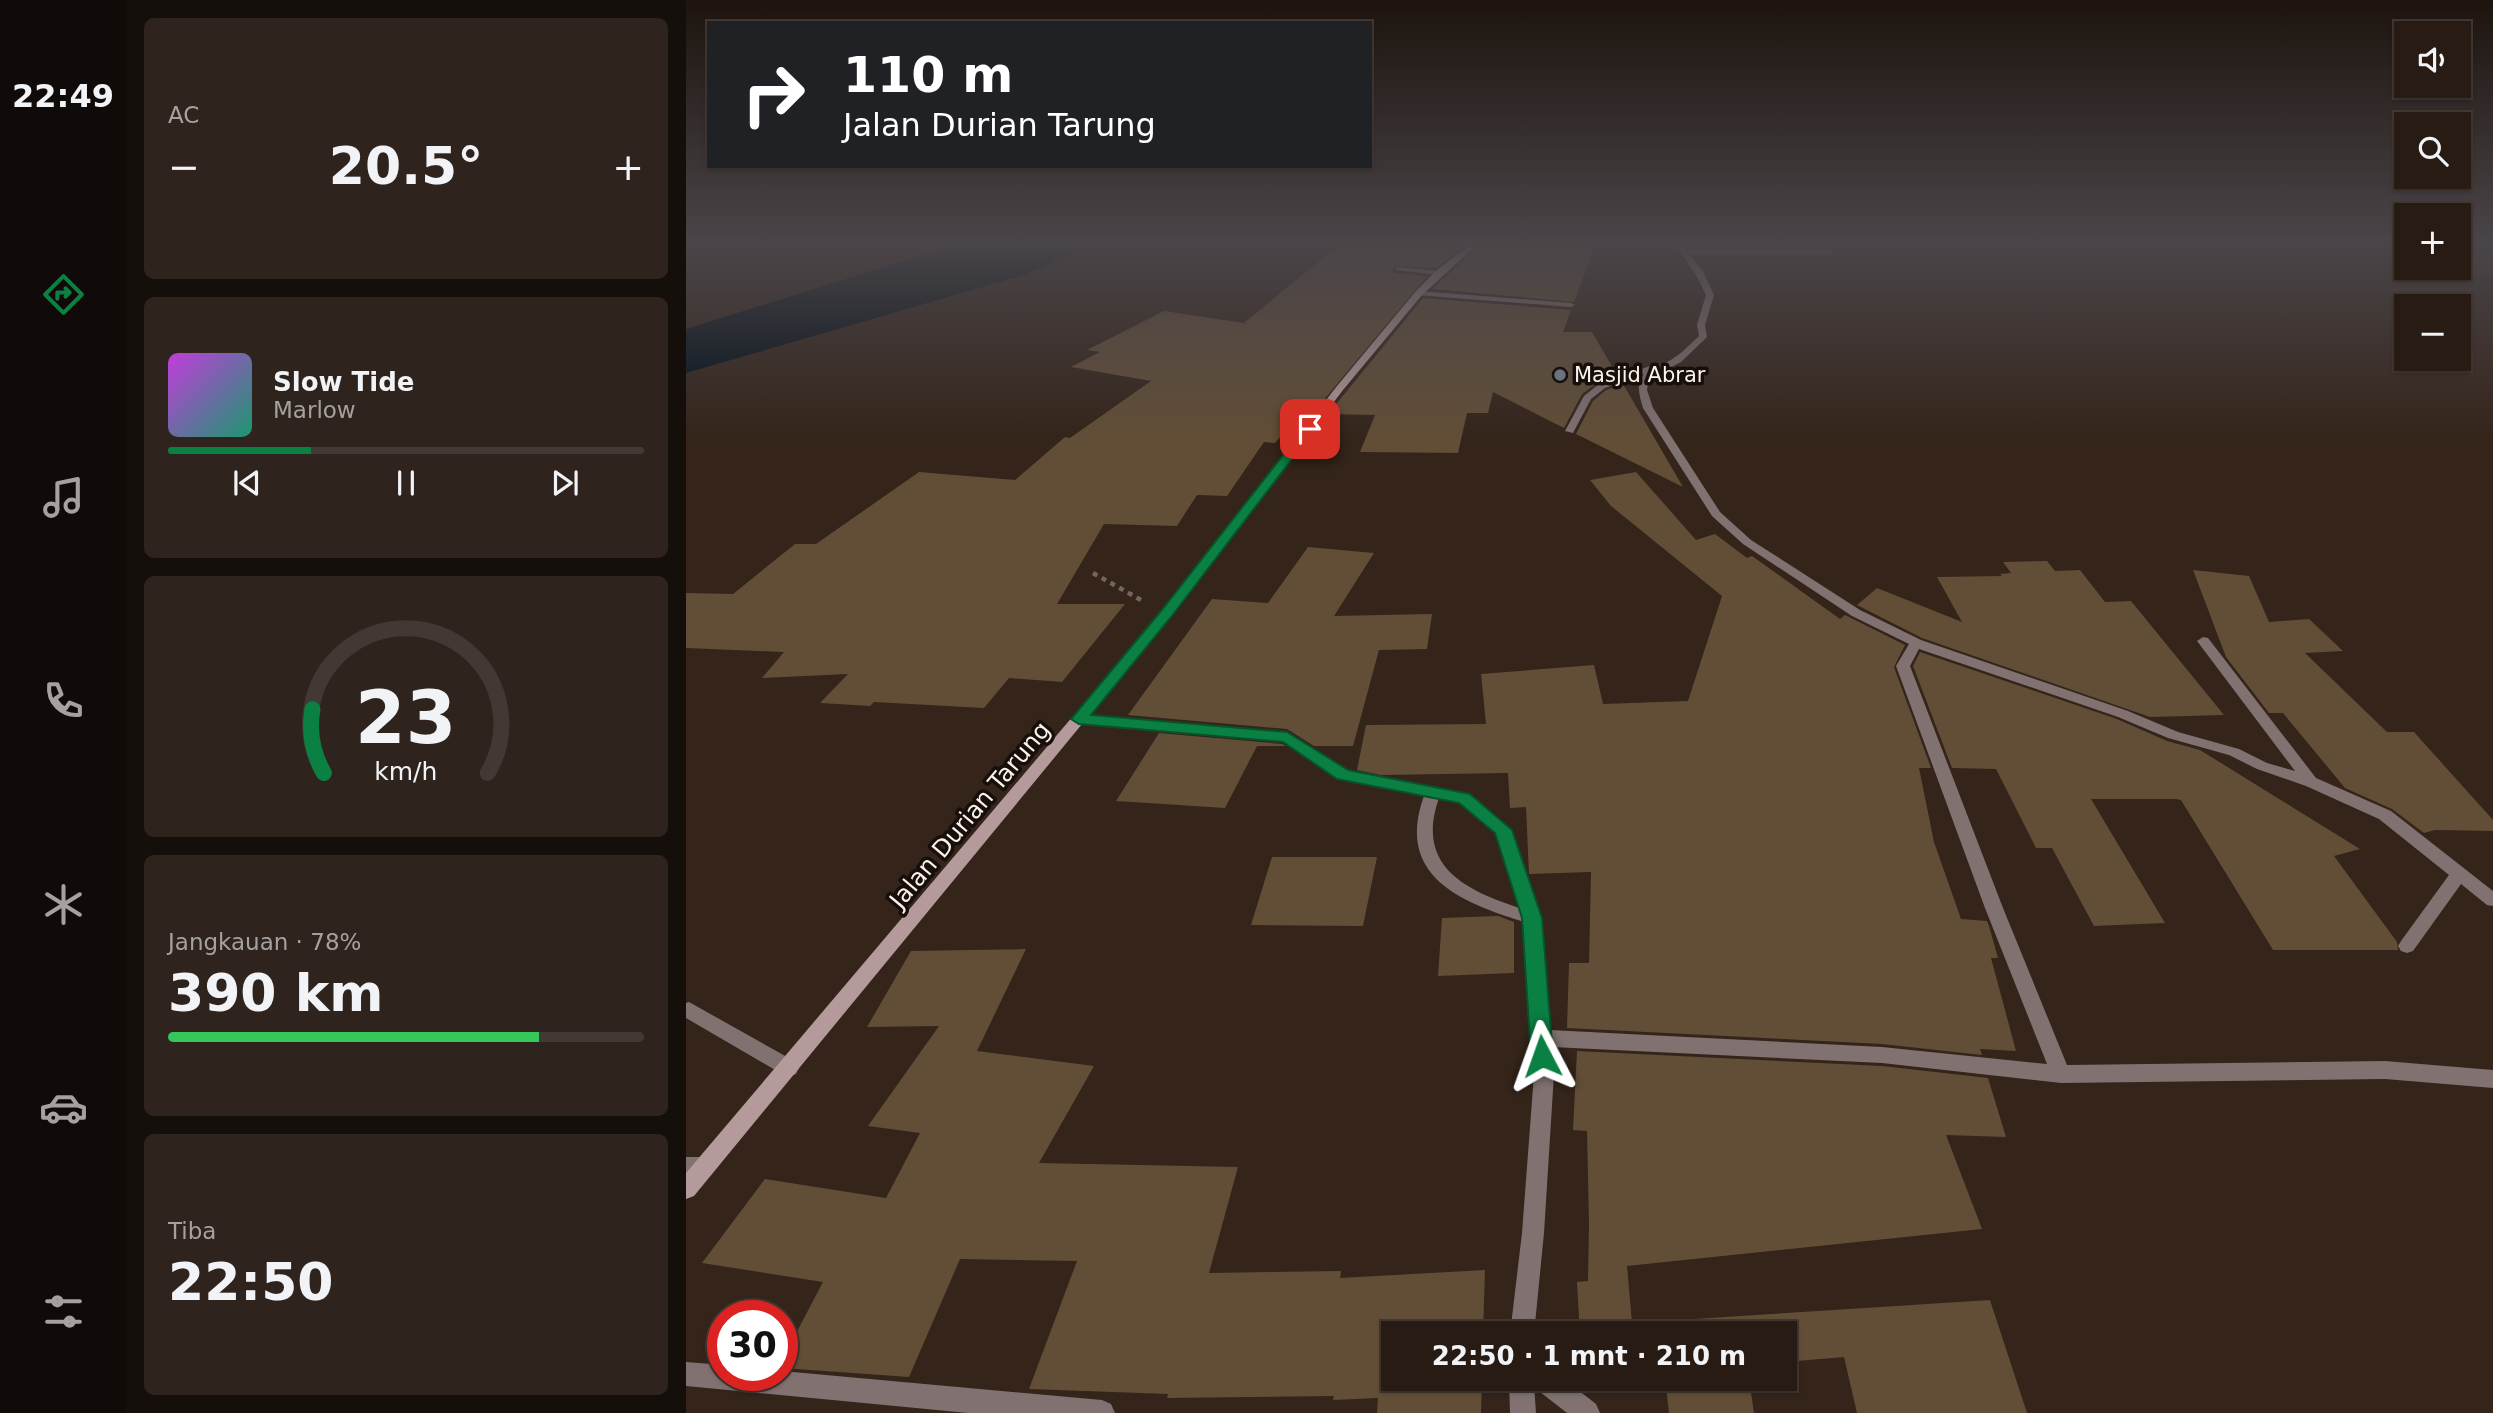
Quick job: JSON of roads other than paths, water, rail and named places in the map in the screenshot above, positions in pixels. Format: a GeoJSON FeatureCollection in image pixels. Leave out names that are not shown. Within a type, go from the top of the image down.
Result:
{"type":"FeatureCollection","features":[{"type":"Feature","properties":{"kind":"street","name":"Jalan Durian Tarung"},"geometry":{"type":"LineString","coordinates":[[686,1189],[695,1167],[789,1068],[1166,614],[1340,388],[1406,309]]}},
{"type":"Feature","properties":{"kind":"street"},"geometry":{"type":"LineString","coordinates":[[1706,309],[1702,325],[1703,337],[1692,350],[1678,360],[1645,377],[1643,390],[1648,408],[1664,437],[1716,514],[1747,542],[1856,613],[1916,643],[2123,713],[2173,735],[2234,752],[2262,766],[2311,782],[2385,816],[2493,900]]}},
{"type":"Feature","properties":{"kind":"street"},"geometry":{"type":"LineString","coordinates":[[1570,431],[1587,398],[1602,386],[1678,360]]}},
{"type":"Feature","properties":{"kind":"street"},"geometry":{"type":"LineString","coordinates":[[2203,641],[2311,782]]}},
{"type":"Feature","properties":{"kind":"street"},"geometry":{"type":"LineString","coordinates":[[1916,643],[1903,666],[1994,908],[2061,1074]]}},
{"type":"Feature","properties":{"kind":"street"},"geometry":{"type":"LineString","coordinates":[[1079,719],[1287,737],[1343,775],[1464,798],[1503,830],[1532,918],[1544,1074],[1533,1233],[1523,1321]]}},
{"type":"Feature","properties":{"kind":"street"},"geometry":{"type":"LineString","coordinates":[[1433,793],[1424,822],[1427,850],[1441,876],[1467,897],[1532,918]]}},
{"type":"Feature","properties":{"kind":"street"},"geometry":{"type":"LineString","coordinates":[[2407,946],[2458,875]]}},
{"type":"Feature","properties":{"kind":"street"},"geometry":{"type":"LineString","coordinates":[[689,1010],[789,1068]]}},
{"type":"Feature","properties":{"kind":"street"},"geometry":{"type":"LineString","coordinates":[[1541,1038],[1882,1055],[2061,1074],[2385,1070],[2493,1079]]}},
{"type":"Feature","properties":{"kind":"street"},"geometry":{"type":"LineString","coordinates":[[686,1374],[1102,1413]]}},
{"type":"Feature","properties":{"kind":"street"},"geometry":{"type":"LineString","coordinates":[[1522,1391],[1523,1413]]}},
{"type":"Feature","properties":{"kind":"street"},"geometry":{"type":"LineString","coordinates":[[1559,1391],[1587,1413]]}},
{"type":"Feature","properties":{"kind":"place","name":"Masjid Abrar"},"geometry":{"type":"Point","coordinates":[1560,375]}}]}
